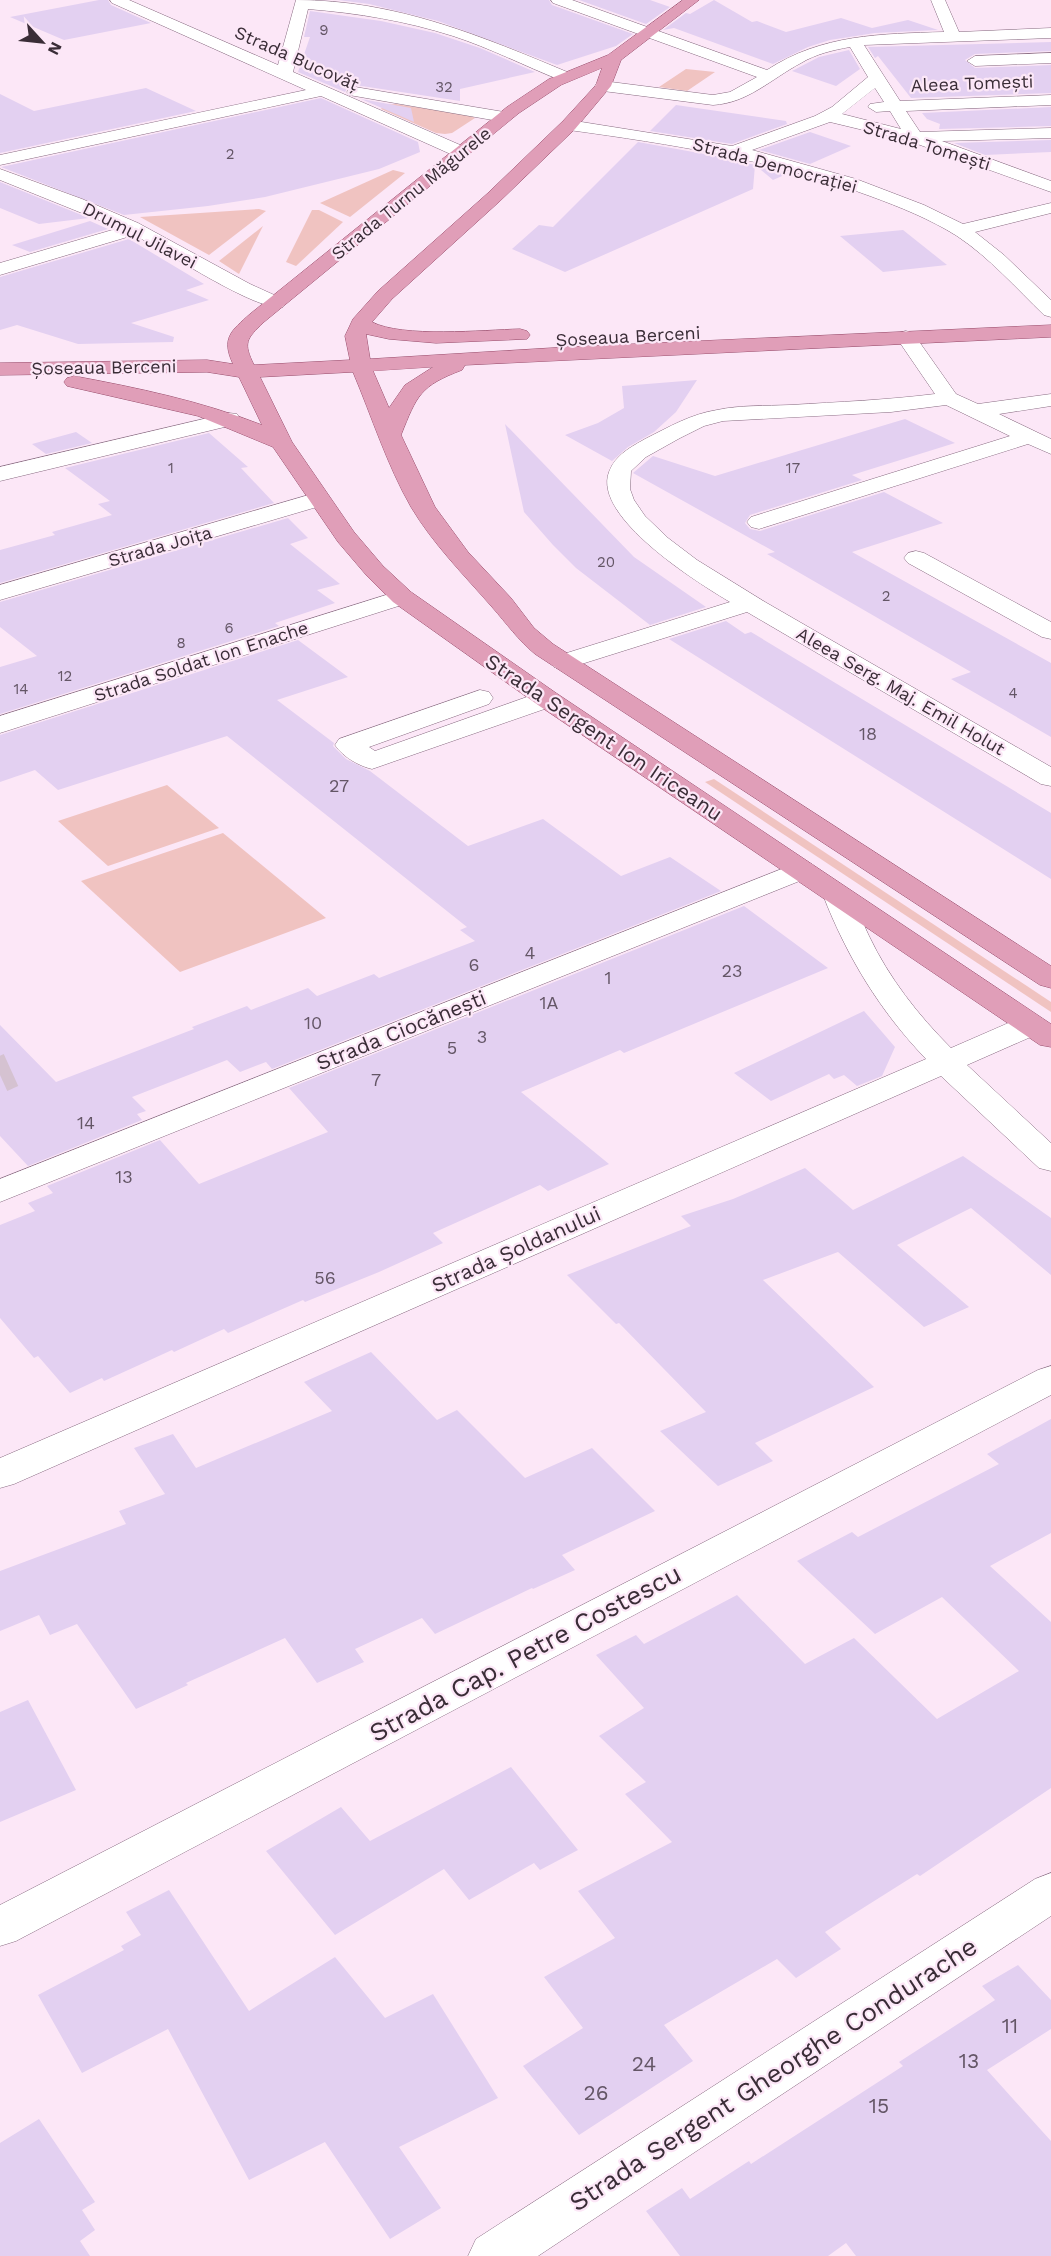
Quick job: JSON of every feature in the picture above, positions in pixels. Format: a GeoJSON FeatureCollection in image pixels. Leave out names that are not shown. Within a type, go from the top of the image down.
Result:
{"type":"FeatureCollection","features":[{"type":"Feature","properties":{"kind":"main road","name":"Strada Turnu Măgurele"},"geometry":{"type":"LineString","coordinates":[[244,364],[235,346],[238,339],[276,303],[504,117],[536,93],[566,76],[614,58],[692,0]]}},
{"type":"Feature","properties":{"kind":"main road"},"geometry":{"type":"LineString","coordinates":[[276,371],[359,358],[355,336],[360,323],[398,282],[494,197],[569,125],[603,86],[614,58]]}},
{"type":"Feature","properties":{"kind":"main road","name":"Șoseaua Berceni"},"geometry":{"type":"LineString","coordinates":[[244,364],[276,371],[359,358],[484,358],[902,331],[1051,317]]}},
{"type":"Feature","properties":{"kind":"main road"},"geometry":{"type":"LineString","coordinates":[[360,323],[375,332],[400,335],[558,335],[594,338]]}},
{"type":"Feature","properties":{"kind":"main road","name":"Șoseaua Berceni"},"geometry":{"type":"LineString","coordinates":[[2,369],[207,366],[359,358],[594,338],[902,331],[1051,331]]}},
{"type":"Feature","properties":{"kind":"main road","name":"Strada Sergent Ion Iriceanu"},"geometry":{"type":"LineString","coordinates":[[359,358],[413,489],[451,546],[502,603],[525,633],[563,662],[1051,979]]}},
{"type":"Feature","properties":{"kind":"main road"},"geometry":{"type":"LineString","coordinates":[[391,434],[401,404],[406,395],[419,382],[442,370],[484,358]]}},
{"type":"Feature","properties":{"kind":"main road"},"geometry":{"type":"LineString","coordinates":[[244,364],[262,360],[323,363]]}},
{"type":"Feature","properties":{"kind":"main road","name":"Strada Sergent Ion Iriceanu"},"geometry":{"type":"LineString","coordinates":[[244,364],[281,442],[319,500],[364,560],[402,597],[547,699],[1041,1031]]}},
{"type":"Feature","properties":{"kind":"main road"},"geometry":{"type":"LineString","coordinates":[[2,369],[153,398],[229,419],[281,442]]}},
{"type":"Feature","properties":{"kind":"street","name":"Strada Bucovăț"},"geometry":{"type":"LineString","coordinates":[[117,0],[461,152]]}},
{"type":"Feature","properties":{"kind":"street"},"geometry":{"type":"LineString","coordinates":[[558,0],[768,76]]}},
{"type":"Feature","properties":{"kind":"street"},"geometry":{"type":"LineString","coordinates":[[938,0],[953,36]]}},
{"type":"Feature","properties":{"kind":"street"},"geometry":{"type":"LineString","coordinates":[[504,117],[383,97],[290,76],[302,2],[362,10],[428,24],[461,34],[566,76]]}},
{"type":"Feature","properties":{"kind":"street"},"geometry":{"type":"LineString","coordinates":[[603,86],[721,101],[733,98],[804,55],[854,42],[1051,33]]}},
{"type":"Feature","properties":{"kind":"street"},"geometry":{"type":"LineString","coordinates":[[854,42],[915,137],[1051,133]]}},
{"type":"Feature","properties":{"kind":"street"},"geometry":{"type":"LineString","coordinates":[[975,61],[1051,58]]}},
{"type":"Feature","properties":{"kind":"street"},"geometry":{"type":"LineString","coordinates":[[833,113],[877,78]]}},
{"type":"Feature","properties":{"kind":"street"},"geometry":{"type":"LineString","coordinates":[[0,160],[322,91]]}},
{"type":"Feature","properties":{"kind":"street"},"geometry":{"type":"LineString","coordinates":[[357,106],[383,97]]}},
{"type":"Feature","properties":{"kind":"street","name":"Aleea Tomești"},"geometry":{"type":"LineString","coordinates":[[896,106],[1051,100]]}},
{"type":"Feature","properties":{"kind":"street","name":"Strada Tomești"},"geometry":{"type":"LineString","coordinates":[[734,151],[808,126],[833,113],[896,106]]}},
{"type":"Feature","properties":{"kind":"street","name":"Strada Tomești"},"geometry":{"type":"LineString","coordinates":[[833,113],[915,137],[1051,186]]}},
{"type":"Feature","properties":{"kind":"street","name":"Strada Democrației"},"geometry":{"type":"LineString","coordinates":[[569,125],[649,135],[734,151],[795,166],[876,192],[961,230],[998,259],[1051,311]]}},
{"type":"Feature","properties":{"kind":"street","name":"Drumul Jilavei"},"geometry":{"type":"LineString","coordinates":[[0,174],[75,202],[136,229],[183,253],[228,282],[276,303]]}},
{"type":"Feature","properties":{"kind":"street"},"geometry":{"type":"LineString","coordinates":[[961,230],[1051,208]]}},
{"type":"Feature","properties":{"kind":"street"},"geometry":{"type":"LineString","coordinates":[[0,269],[136,229]]}},
{"type":"Feature","properties":{"kind":"street"},"geometry":{"type":"LineString","coordinates":[[902,331],[949,398],[1051,447]]}},
{"type":"Feature","properties":{"kind":"street","name":"Aleea Serg. Maj. Emil Holut"},"geometry":{"type":"LineString","coordinates":[[949,398],[891,406],[714,416],[690,424],[640,450],[624,462],[619,476],[622,498],[640,524],[671,552],[752,603],[1051,778]]}},
{"type":"Feature","properties":{"kind":"street"},"geometry":{"type":"LineString","coordinates":[[974,411],[1051,400]]}},
{"type":"Feature","properties":{"kind":"street"},"geometry":{"type":"LineString","coordinates":[[0,474],[229,419]]}},
{"type":"Feature","properties":{"kind":"street"},"geometry":{"type":"LineString","coordinates":[[759,522],[1029,437]]}},
{"type":"Feature","properties":{"kind":"street","name":"Strada Joița"},"geometry":{"type":"LineString","coordinates":[[0,593],[319,500]]}},
{"type":"Feature","properties":{"kind":"street"},"geometry":{"type":"LineString","coordinates":[[916,558],[1051,632]]}},
{"type":"Feature","properties":{"kind":"street","name":"Strada Soldat Ion Enache"},"geometry":{"type":"LineString","coordinates":[[0,725],[402,597]]}},
{"type":"Feature","properties":{"kind":"street"},"geometry":{"type":"LineString","coordinates":[[563,662],[752,603]]}},
{"type":"Feature","properties":{"kind":"street"},"geometry":{"type":"LineString","coordinates":[[480,698],[348,744],[372,761],[547,699]]}},
{"type":"Feature","properties":{"kind":"street","name":"Strada Ciocănești"},"geometry":{"type":"LineString","coordinates":[[0,1191],[802,870]]}},
{"type":"Feature","properties":{"kind":"street"},"geometry":{"type":"LineString","coordinates":[[838,895],[851,933],[866,960],[916,1030],[945,1062],[1051,1161]]}},
{"type":"Feature","properties":{"kind":"street","name":"Strada Șoldanului"},"geometry":{"type":"LineString","coordinates":[[0,1474],[945,1062],[1041,1031]]}},
{"type":"Feature","properties":{"kind":"street","name":"Strada Cap. Petre Costescu"},"geometry":{"type":"LineString","coordinates":[[0,1927],[1051,1379]]}},
{"type":"Feature","properties":{"kind":"street","name":"Strada Sergent Gheorghe Condurache"},"geometry":{"type":"LineString","coordinates":[[494,2256],[1051,1892]]}},
{"type":"Feature","properties":{"kind":"shaded area"},"geometry":{"type":"Polygon","coordinates":[[[686,69],[715,72],[687,91],[659,87],[686,69]]]}},
{"type":"Feature","properties":{"kind":"shaded area"},"geometry":{"type":"Polygon","coordinates":[[[396,104],[469,115],[475,118],[452,133],[436,133],[381,109],[384,105],[396,104]]]}},
{"type":"Feature","properties":{"kind":"shaded area"},"geometry":{"type":"Polygon","coordinates":[[[393,170],[405,173],[350,217],[320,203],[393,170]]]}},
{"type":"Feature","properties":{"kind":"shaded area"},"geometry":{"type":"Polygon","coordinates":[[[259,209],[266,211],[209,255],[140,217],[259,209]]]}},
{"type":"Feature","properties":{"kind":"shaded area"},"geometry":{"type":"Polygon","coordinates":[[[312,210],[319,210],[343,222],[296,266],[286,262],[312,210]]]}},
{"type":"Feature","properties":{"kind":"shaded area"},"geometry":{"type":"Polygon","coordinates":[[[263,226],[239,274],[219,261],[263,226]]]}},
{"type":"Feature","properties":{"kind":"shaded area"},"geometry":{"type":"Polygon","coordinates":[[[714,779],[1051,1002],[1051,1012],[705,782],[714,779]]]}},
{"type":"Feature","properties":{"kind":"shaded area"},"geometry":{"type":"Polygon","coordinates":[[[167,785],[219,828],[108,866],[58,821],[167,785]]]}},
{"type":"Feature","properties":{"kind":"shaded area"},"geometry":{"type":"Polygon","coordinates":[[[223,833],[326,918],[180,972],[81,881],[223,833]]]}},
{"type":"Feature","properties":{"kind":"building"},"geometry":{"type":"Polygon","coordinates":[[[108,0],[111,5],[151,23],[64,40],[10,17],[108,0]]]}},
{"type":"Feature","properties":{"kind":"building"},"geometry":{"type":"Polygon","coordinates":[[[338,0],[549,0],[552,5],[633,34],[616,46],[557,65],[438,21],[369,4],[338,0]]]}},
{"type":"Feature","properties":{"kind":"building"},"geometry":{"type":"Polygon","coordinates":[[[579,0],[650,0],[670,7],[646,24],[579,0]]]}},
{"type":"Feature","properties":{"kind":"building"},"geometry":{"type":"Polygon","coordinates":[[[714,0],[752,22],[757,21],[786,32],[841,18],[872,28],[908,20],[938,30],[875,33],[830,40],[808,47],[773,64],[674,28],[663,30],[686,13],[690,14],[714,0]]]}},
{"type":"Feature","properties":{"kind":"building"},"geometry":{"type":"Polygon","coordinates":[[[310,11],[381,21],[435,33],[480,48],[535,72],[460,89],[460,101],[355,85],[348,87],[345,92],[298,72],[310,37],[304,37],[310,11]]]}},
{"type":"Feature","properties":{"kind":"building"},"geometry":{"type":"Polygon","coordinates":[[[1051,42],[1051,51],[975,54],[965,60],[975,68],[1051,65],[1051,93],[911,98],[878,56],[875,58],[868,47],[1051,42]]]}},
{"type":"Feature","properties":{"kind":"building"},"geometry":{"type":"Polygon","coordinates":[[[849,50],[860,69],[836,86],[792,71],[819,57],[849,50]]]}},
{"type":"Feature","properties":{"kind":"building"},"geometry":{"type":"Polygon","coordinates":[[[146,88],[196,111],[0,153],[0,94],[34,111],[146,88]]]}},
{"type":"Feature","properties":{"kind":"building"},"geometry":{"type":"Polygon","coordinates":[[[321,98],[418,142],[420,152],[379,169],[265,197],[124,215],[1,167],[321,98]]]}},
{"type":"Feature","properties":{"kind":"building"},"geometry":{"type":"Polygon","coordinates":[[[361,99],[411,108],[414,122],[361,99]]]}},
{"type":"Feature","properties":{"kind":"building"},"geometry":{"type":"Polygon","coordinates":[[[676,105],[786,121],[787,124],[732,144],[650,131],[676,105]]]}},
{"type":"Feature","properties":{"kind":"building"},"geometry":{"type":"Polygon","coordinates":[[[1051,107],[1051,126],[939,129],[940,124],[927,119],[922,113],[1051,107]]]}},
{"type":"Feature","properties":{"kind":"building"},"geometry":{"type":"Polygon","coordinates":[[[810,132],[851,146],[810,164],[759,150],[810,132]]]}},
{"type":"Feature","properties":{"kind":"building"},"geometry":{"type":"Polygon","coordinates":[[[1051,140],[1051,152],[985,155],[954,143],[1051,140]]]}},
{"type":"Feature","properties":{"kind":"building"},"geometry":{"type":"Polygon","coordinates":[[[638,142],[755,165],[753,189],[565,272],[512,249],[539,225],[553,227],[638,142]]]}},
{"type":"Feature","properties":{"kind":"building"},"geometry":{"type":"Polygon","coordinates":[[[755,165],[789,173],[773,180],[755,165]]]}},
{"type":"Feature","properties":{"kind":"building"},"geometry":{"type":"Polygon","coordinates":[[[0,182],[89,218],[39,224],[0,208],[0,182]]]}},
{"type":"Feature","properties":{"kind":"building"},"geometry":{"type":"Polygon","coordinates":[[[90,221],[108,229],[30,252],[12,245],[90,221]]]}},
{"type":"Feature","properties":{"kind":"building"},"geometry":{"type":"Polygon","coordinates":[[[903,230],[947,265],[883,272],[840,236],[903,230]]]}},
{"type":"Feature","properties":{"kind":"building"},"geometry":{"type":"Polygon","coordinates":[[[129,239],[204,284],[186,290],[209,300],[131,323],[174,337],[173,342],[78,344],[17,325],[0,330],[0,277],[129,239]]]}},
{"type":"Feature","properties":{"kind":"building"},"geometry":{"type":"Polygon","coordinates":[[[697,380],[676,412],[654,432],[628,447],[612,461],[565,435],[598,423],[624,408],[622,386],[697,380]]]}},
{"type":"Feature","properties":{"kind":"building"},"geometry":{"type":"Polygon","coordinates":[[[905,419],[955,443],[852,475],[862,480],[750,515],[745,523],[750,529],[760,531],[884,492],[943,523],[852,552],[1051,663],[1051,737],[951,679],[971,672],[767,554],[775,552],[633,473],[653,456],[715,476],[905,419]]]}},
{"type":"Feature","properties":{"kind":"building"},"geometry":{"type":"Polygon","coordinates":[[[505,424],[634,557],[706,607],[650,625],[576,568],[524,512],[505,424]]]}},
{"type":"Feature","properties":{"kind":"building"},"geometry":{"type":"Polygon","coordinates":[[[76,432],[92,443],[46,454],[32,444],[76,432]]]}},
{"type":"Feature","properties":{"kind":"building"},"geometry":{"type":"Polygon","coordinates":[[[209,433],[248,467],[241,468],[274,503],[0,583],[0,550],[55,535],[52,532],[112,515],[98,504],[110,501],[65,468],[209,433]]]}},
{"type":"Feature","properties":{"kind":"building"},"geometry":{"type":"Polygon","coordinates":[[[288,518],[308,538],[290,544],[340,584],[317,590],[335,603],[275,623],[279,626],[0,714],[0,667],[37,656],[0,627],[0,602],[288,518]]]}},
{"type":"Feature","properties":{"kind":"building"},"geometry":{"type":"Polygon","coordinates":[[[726,621],[745,634],[751,632],[1051,813],[1051,879],[669,639],[726,621]]]}},
{"type":"Feature","properties":{"kind":"building"},"geometry":{"type":"Polygon","coordinates":[[[298,640],[348,677],[277,700],[334,743],[333,746],[346,759],[370,771],[468,846],[543,819],[621,876],[670,857],[721,891],[272,1069],[266,1062],[240,1072],[227,1060],[132,1097],[146,1111],[137,1114],[142,1120],[28,1166],[0,1136],[0,1025],[56,1082],[247,1006],[251,1010],[308,988],[317,996],[374,974],[379,978],[475,941],[460,930],[467,927],[227,736],[58,790],[35,770],[0,782],[0,735],[298,640]]]}},
{"type":"Feature","properties":{"kind":"building"},"geometry":{"type":"Polygon","coordinates":[[[744,906],[828,968],[624,1053],[620,1050],[521,1092],[609,1164],[548,1191],[540,1185],[433,1233],[443,1243],[379,1272],[305,1302],[303,1300],[228,1333],[224,1329],[174,1352],[172,1350],[104,1381],[102,1378],[70,1393],[38,1356],[34,1358],[0,1318],[0,1225],[35,1211],[28,1203],[53,1193],[47,1186],[160,1140],[199,1184],[328,1132],[289,1088],[744,906]]]}},
{"type":"Feature","properties":{"kind":"building"},"geometry":{"type":"Polygon","coordinates":[[[864,1011],[895,1047],[882,1076],[857,1086],[844,1075],[834,1079],[829,1074],[771,1101],[734,1073],[864,1011]]]}},
{"type":"Feature","properties":{"kind":"building"},"geometry":{"type":"Polygon","coordinates":[[[963,1156],[1051,1218],[1051,1275],[971,1208],[897,1245],[969,1307],[924,1327],[838,1252],[763,1280],[874,1387],[755,1443],[773,1461],[718,1486],[660,1431],[706,1412],[619,1323],[616,1324],[567,1275],[691,1226],[681,1216],[733,1199],[805,1168],[853,1210],[963,1156]]]}},
{"type":"Feature","properties":{"kind":"building"},"geometry":{"type":"Polygon","coordinates":[[[371,1352],[437,1420],[457,1410],[525,1478],[592,1448],[655,1511],[562,1555],[575,1570],[435,1634],[422,1618],[355,1649],[364,1662],[317,1683],[285,1638],[186,1683],[188,1685],[136,1709],[77,1624],[50,1635],[39,1615],[0,1631],[0,1571],[126,1524],[119,1511],[165,1494],[134,1448],[173,1434],[196,1468],[332,1411],[304,1382],[371,1352]]]}},
{"type":"Feature","properties":{"kind":"building"},"geometry":{"type":"Polygon","coordinates":[[[1051,1419],[1051,1533],[990,1566],[1051,1622],[1051,1788],[920,1876],[917,1874],[825,1932],[841,1949],[796,1978],[777,1959],[664,2025],[693,2061],[579,2135],[523,2066],[583,2028],[544,1977],[615,1938],[578,1891],[672,1842],[625,1794],[646,1782],[599,1736],[644,1708],[596,1655],[636,1635],[644,1644],[737,1595],[805,1664],[854,1638],[937,1719],[1019,1671],[942,1597],[875,1634],[797,1561],[852,1532],[858,1537],[999,1464],[987,1454],[1051,1419]]]}},
{"type":"Feature","properties":{"kind":"building"},"geometry":{"type":"Polygon","coordinates":[[[28,1700],[76,1790],[0,1822],[0,1712],[28,1700]]]}},
{"type":"Feature","properties":{"kind":"building"},"geometry":{"type":"Polygon","coordinates":[[[511,1767],[578,1850],[540,1870],[534,1863],[469,1900],[444,1869],[335,1935],[266,1851],[341,1807],[370,1841],[511,1767]]]}},
{"type":"Feature","properties":{"kind":"building"},"geometry":{"type":"Polygon","coordinates":[[[169,1890],[249,2011],[335,1957],[385,2018],[433,1994],[498,2098],[399,2147],[441,2208],[390,2239],[325,2142],[249,2180],[168,2029],[82,2073],[38,1995],[124,1950],[121,1946],[141,1935],[126,1912],[169,1890]]]}},
{"type":"Feature","properties":{"kind":"building"},"geometry":{"type":"Polygon","coordinates":[[[1018,1965],[1051,2000],[1051,2029],[987,2070],[1051,2141],[1051,2256],[856,2256],[846,2243],[828,2256],[680,2256],[646,2211],[682,2188],[690,2199],[749,2161],[751,2164],[903,2066],[899,2062],[995,2000],[982,1986],[1018,1965]]]}},
{"type":"Feature","properties":{"kind":"building"},"geometry":{"type":"Polygon","coordinates":[[[39,2119],[95,2202],[82,2210],[95,2230],[80,2241],[90,2256],[0,2256],[0,2143],[39,2119]]]}},
{"type":"Feature","properties":{"kind":"tunnel"},"geometry":{"type":"LineString","coordinates":[[0,1075],[11,1070]]}}]}
